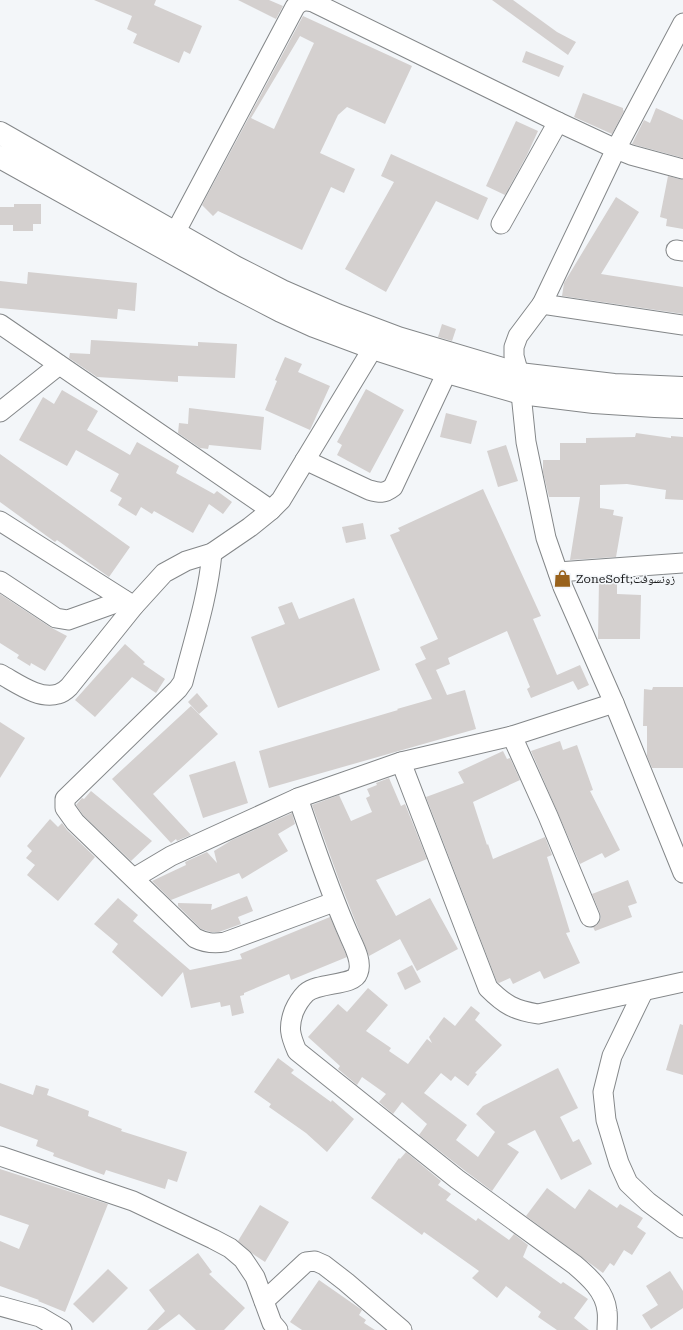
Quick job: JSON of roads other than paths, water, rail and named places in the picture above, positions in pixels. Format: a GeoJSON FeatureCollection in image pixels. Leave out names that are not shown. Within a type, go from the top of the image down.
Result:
{"type":"FeatureCollection","features":[{"type":"Feature","properties":{"kind":"main road"},"geometry":{"type":"LineString","coordinates":[[0,132],[235,267],[282,291],[337,315],[377,340],[447,372],[520,383],[594,402],[683,407]]}},
{"type":"Feature","properties":{"kind":"main road"},"geometry":{"type":"LineString","coordinates":[[0,157],[223,281],[281,312],[314,326],[454,355],[520,383],[683,388]]}},
{"type":"Feature","properties":{"kind":"street"},"geometry":{"type":"LineString","coordinates":[[175,233],[295,7],[299,3],[305,1],[312,2],[616,149],[637,157],[683,169]]}},
{"type":"Feature","properties":{"kind":"street"},"geometry":{"type":"LineString","coordinates":[[683,23],[616,149],[542,304],[518,336],[514,347],[514,356],[520,383],[526,442],[546,538],[563,587],[614,703],[683,873]]}},
{"type":"Feature","properties":{"kind":"street"},"geometry":{"type":"LineString","coordinates":[[501,224],[558,122]]}},
{"type":"Feature","properties":{"kind":"street"},"geometry":{"type":"LineString","coordinates":[[542,304],[683,326]]}},
{"type":"Feature","properties":{"kind":"street"},"geometry":{"type":"LineString","coordinates":[[0,324],[271,510]]}},
{"type":"Feature","properties":{"kind":"street"},"geometry":{"type":"LineString","coordinates":[[0,674],[45,695],[59,694],[69,687],[129,603],[164,573],[186,561],[212,553],[250,527],[271,510],[281,500],[377,340]]}},
{"type":"Feature","properties":{"kind":"street"},"geometry":{"type":"LineString","coordinates":[[0,412],[59,365]]}},
{"type":"Feature","properties":{"kind":"street"},"geometry":{"type":"LineString","coordinates":[[305,460],[369,490],[386,492],[393,487],[447,372]]}},
{"type":"Feature","properties":{"kind":"street"},"geometry":{"type":"LineString","coordinates":[[0,521],[129,603]]}},
{"type":"Feature","properties":{"kind":"street"},"geometry":{"type":"LineString","coordinates":[[212,553],[205,600],[183,682],[178,689],[65,799],[65,808],[75,822],[195,938],[203,942],[214,944],[225,942],[334,902]]}},
{"type":"Feature","properties":{"kind":"street"},"geometry":{"type":"LineString","coordinates":[[558,572],[683,563]]}},
{"type":"Feature","properties":{"kind":"street"},"geometry":{"type":"LineString","coordinates":[[0,581],[56,618],[68,620],[129,603]]}},
{"type":"Feature","properties":{"kind":"street"},"geometry":{"type":"LineString","coordinates":[[134,878],[171,856],[298,798],[401,762],[512,736],[614,703]]}},
{"type":"Feature","properties":{"kind":"street"},"geometry":{"type":"LineString","coordinates":[[512,736],[548,816],[590,917]]}},
{"type":"Feature","properties":{"kind":"street"},"geometry":{"type":"LineString","coordinates":[[401,762],[488,988],[508,1006],[521,1012],[538,1014],[683,982]]}},
{"type":"Feature","properties":{"kind":"street"},"geometry":{"type":"LineString","coordinates":[[298,798],[334,902],[356,951],[359,972],[348,981],[316,987],[306,993],[298,1003],[290,1023],[292,1039],[297,1051],[458,1179],[575,1265],[593,1280],[602,1294],[607,1310],[607,1330]]}},
{"type":"Feature","properties":{"kind":"street"},"geometry":{"type":"LineString","coordinates":[[643,992],[612,1056],[603,1092],[606,1120],[619,1163],[628,1183],[648,1202],[683,1228]]}},
{"type":"Feature","properties":{"kind":"street"},"geometry":{"type":"LineString","coordinates":[[0,1156],[133,1201],[230,1248],[243,1259],[255,1277],[272,1323],[278,1330]]}},
{"type":"Feature","properties":{"kind":"street"},"geometry":{"type":"LineString","coordinates":[[264,1301],[306,1262],[315,1261],[324,1265],[346,1282],[402,1330]]}},
{"type":"Feature","properties":{"kind":"street"},"geometry":{"type":"LineString","coordinates":[[0,1306],[40,1317],[62,1330]]}},
{"type":"Feature","properties":{"kind":"place","name":"ZoneSoft;زونسوفت"},"geometry":{"type":"Point","coordinates":[563,579]}}]}
